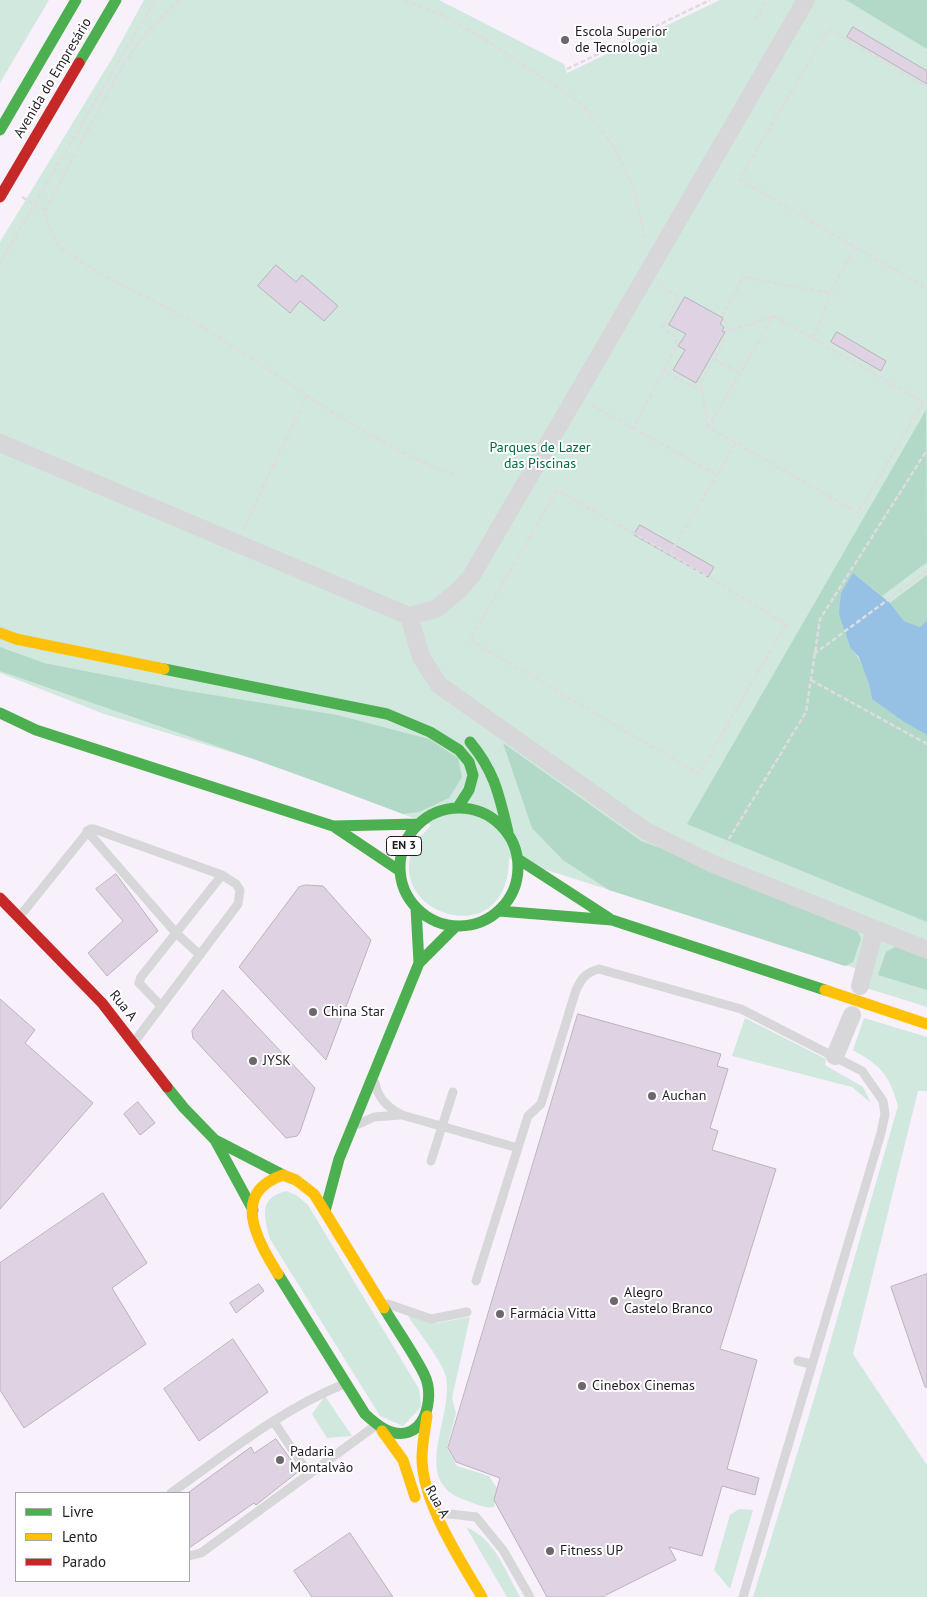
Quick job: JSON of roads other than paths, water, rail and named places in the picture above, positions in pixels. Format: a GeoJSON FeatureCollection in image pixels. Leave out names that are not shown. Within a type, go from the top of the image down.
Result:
{"type":"FeatureCollection","features":[{"type":"Feature","properties":{"kind":"street","name":"Avenida do Empresário"},"geometry":{"type":"LineString","coordinates":[[0,130],[76,0]]}},
{"type":"Feature","properties":{"kind":"street","name":"Avenida do Empresário"},"geometry":{"type":"LineString","coordinates":[[2,190],[116,0]]}},
{"type":"Feature","properties":{"kind":"street"},"geometry":{"type":"LineString","coordinates":[[0,443],[409,616],[436,609],[460,589],[472,575],[806,0]]}},
{"type":"Feature","properties":{"kind":"street"},"geometry":{"type":"LineString","coordinates":[[409,616],[421,658],[439,685],[646,831],[713,864],[927,950]]}},
{"type":"Feature","properties":{"kind":"street"},"geometry":{"type":"LineString","coordinates":[[0,633],[16,639],[387,714],[429,730],[454,745],[466,758],[472,772],[470,789],[458,807]]}},
{"type":"Feature","properties":{"kind":"street","name":"EN 3"},"geometry":{"type":"LineString","coordinates":[[0,713],[36,730],[333,826],[400,871]]}},
{"type":"Feature","properties":{"kind":"street"},"geometry":{"type":"LineString","coordinates":[[387,714],[422,714]]}},
{"type":"Feature","properties":{"kind":"street"},"geometry":{"type":"LineString","coordinates":[[459,733],[467,738],[485,760],[495,781],[508,832]]}},
{"type":"Feature","properties":{"kind":"street","name":"EN 3"},"geometry":{"type":"LineString","coordinates":[[458,807],[473,808],[486,813],[498,821],[508,832],[515,845],[519,873],[509,900],[499,911],[486,920],[471,925],[456,926],[434,921],[416,908],[404,891],[400,871],[401,854],[407,838],[418,824],[430,815],[443,809],[458,807]]}},
{"type":"Feature","properties":{"kind":"street","name":"EN 3"},"geometry":{"type":"LineString","coordinates":[[333,826],[418,824]]}},
{"type":"Feature","properties":{"kind":"street"},"geometry":{"type":"LineString","coordinates":[[518,859],[612,920]]}},
{"type":"Feature","properties":{"kind":"street","name":"Rua A"},"geometry":{"type":"LineString","coordinates":[[0,898],[20,916],[102,1003],[184,1108],[215,1140],[253,1210],[256,1234],[263,1250],[345,1384],[403,1460],[414,1496],[441,1539],[458,1557]]}},
{"type":"Feature","properties":{"kind":"street"},"geometry":{"type":"LineString","coordinates":[[416,908],[419,963]]}},
{"type":"Feature","properties":{"kind":"street"},"geometry":{"type":"LineString","coordinates":[[499,911],[612,920],[927,1024]]}},
{"type":"Feature","properties":{"kind":"street"},"geometry":{"type":"LineString","coordinates":[[325,1211],[339,1159],[419,963],[456,926]]}},
{"type":"Feature","properties":{"kind":"street"},"geometry":{"type":"LineString","coordinates":[[860,986],[875,929]]}},
{"type":"Feature","properties":{"kind":"street"},"geometry":{"type":"LineString","coordinates":[[835,1056],[852,1015]]}},
{"type":"Feature","properties":{"kind":"street","name":"Rua A"},"geometry":{"type":"LineString","coordinates":[[215,1140],[296,1180],[314,1194],[425,1376],[429,1391],[422,1458],[427,1491],[458,1557],[482,1597]]}},
{"type":"Feature","properties":{"kind":"street"},"geometry":{"type":"LineString","coordinates":[[324,1166],[339,1159]]}},
{"type":"Feature","properties":{"kind":"street"},"geometry":{"type":"LineString","coordinates":[[296,1180],[310,1174]]}},
{"type":"Feature","properties":{"kind":"street"},"geometry":{"type":"LineString","coordinates":[[253,1210],[254,1195],[257,1188],[270,1178],[283,1175]]}},
{"type":"Feature","properties":{"kind":"street"},"geometry":{"type":"LineString","coordinates":[[379,1428],[396,1434],[407,1432],[421,1424],[427,1416]]}},
{"type":"Feature","properties":{"kind":"lane"},"geometry":{"type":"LineString","coordinates":[[20,916],[87,831],[94,829],[222,875],[236,884],[240,890],[241,897],[238,904],[134,1043]]}},
{"type":"Feature","properties":{"kind":"lane"},"geometry":{"type":"LineString","coordinates":[[87,831],[176,933],[200,955]]}},
{"type":"Feature","properties":{"kind":"lane"},"geometry":{"type":"LineString","coordinates":[[161,1006],[139,983],[141,977],[222,875]]}},
{"type":"Feature","properties":{"kind":"lane"},"geometry":{"type":"LineString","coordinates":[[476,1281],[528,1116],[541,1104],[576,990],[583,976],[599,970],[741,1009],[862,1071],[883,1101],[885,1114],[743,1597]]}},
{"type":"Feature","properties":{"kind":"lane"},"geometry":{"type":"LineString","coordinates":[[374,1073],[375,1086],[381,1099],[389,1109],[402,1115],[518,1148]]}},
{"type":"Feature","properties":{"kind":"lane"},"geometry":{"type":"LineString","coordinates":[[432,1161],[454,1092]]}},
{"type":"Feature","properties":{"kind":"lane"},"geometry":{"type":"LineString","coordinates":[[351,1130],[363,1121],[374,1117],[402,1115]]}},
{"type":"Feature","properties":{"kind":"lane"},"geometry":{"type":"LineString","coordinates":[[380,1302],[431,1319],[468,1312]]}},
{"type":"Feature","properties":{"kind":"lane"},"geometry":{"type":"LineString","coordinates":[[798,1361],[811,1364]]}},
{"type":"Feature","properties":{"kind":"lane"},"geometry":{"type":"LineString","coordinates":[[172,1492],[318,1394],[345,1384]]}},
{"type":"Feature","properties":{"kind":"lane"},"geometry":{"type":"LineString","coordinates":[[274,1422],[308,1474]]}},
{"type":"Feature","properties":{"kind":"lane"},"geometry":{"type":"LineString","coordinates":[[190,1556],[201,1553],[308,1474],[379,1428]]}},
{"type":"Feature","properties":{"kind":"lane"},"geometry":{"type":"LineString","coordinates":[[438,1512],[476,1517],[503,1550],[530,1597]]}},
{"type":"Feature","properties":{"kind":"water"},"geometry":{"type":"Polygon","coordinates":[[[853,573],[890,603],[904,621],[920,627],[927,621],[927,735],[872,699],[869,684],[859,657],[851,649],[839,614],[841,593],[853,573]]]}},
{"type":"Feature","properties":{"kind":"place","name":"Escola Superior de Tecnologia"},"geometry":{"type":"Point","coordinates":[565,40]}},
{"type":"Feature","properties":{"kind":"place","name":"China Star"},"geometry":{"type":"Point","coordinates":[313,1012]}},
{"type":"Feature","properties":{"kind":"place","name":"JYSK"},"geometry":{"type":"Point","coordinates":[253,1061]}},
{"type":"Feature","properties":{"kind":"place","name":"Auchan"},"geometry":{"type":"Point","coordinates":[652,1096]}},
{"type":"Feature","properties":{"kind":"place","name":"Alegro Castelo Branco"},"geometry":{"type":"Point","coordinates":[614,1301]}},
{"type":"Feature","properties":{"kind":"place","name":"Farmácia Vitta"},"geometry":{"type":"Point","coordinates":[500,1314]}},
{"type":"Feature","properties":{"kind":"place","name":"Cinebox Cinemas"},"geometry":{"type":"Point","coordinates":[582,1386]}},
{"type":"Feature","properties":{"kind":"place","name":"Padaria Montalvão"},"geometry":{"type":"Point","coordinates":[280,1460]}},
{"type":"Feature","properties":{"kind":"place","name":"Fitness UP"},"geometry":{"type":"Point","coordinates":[550,1551]}},
{"type":"Feature","properties":{"kind":"park label","name":"Parques de Lazer das Piscinas"},"geometry":{"type":"Point","coordinates":[540,456]}}]}
